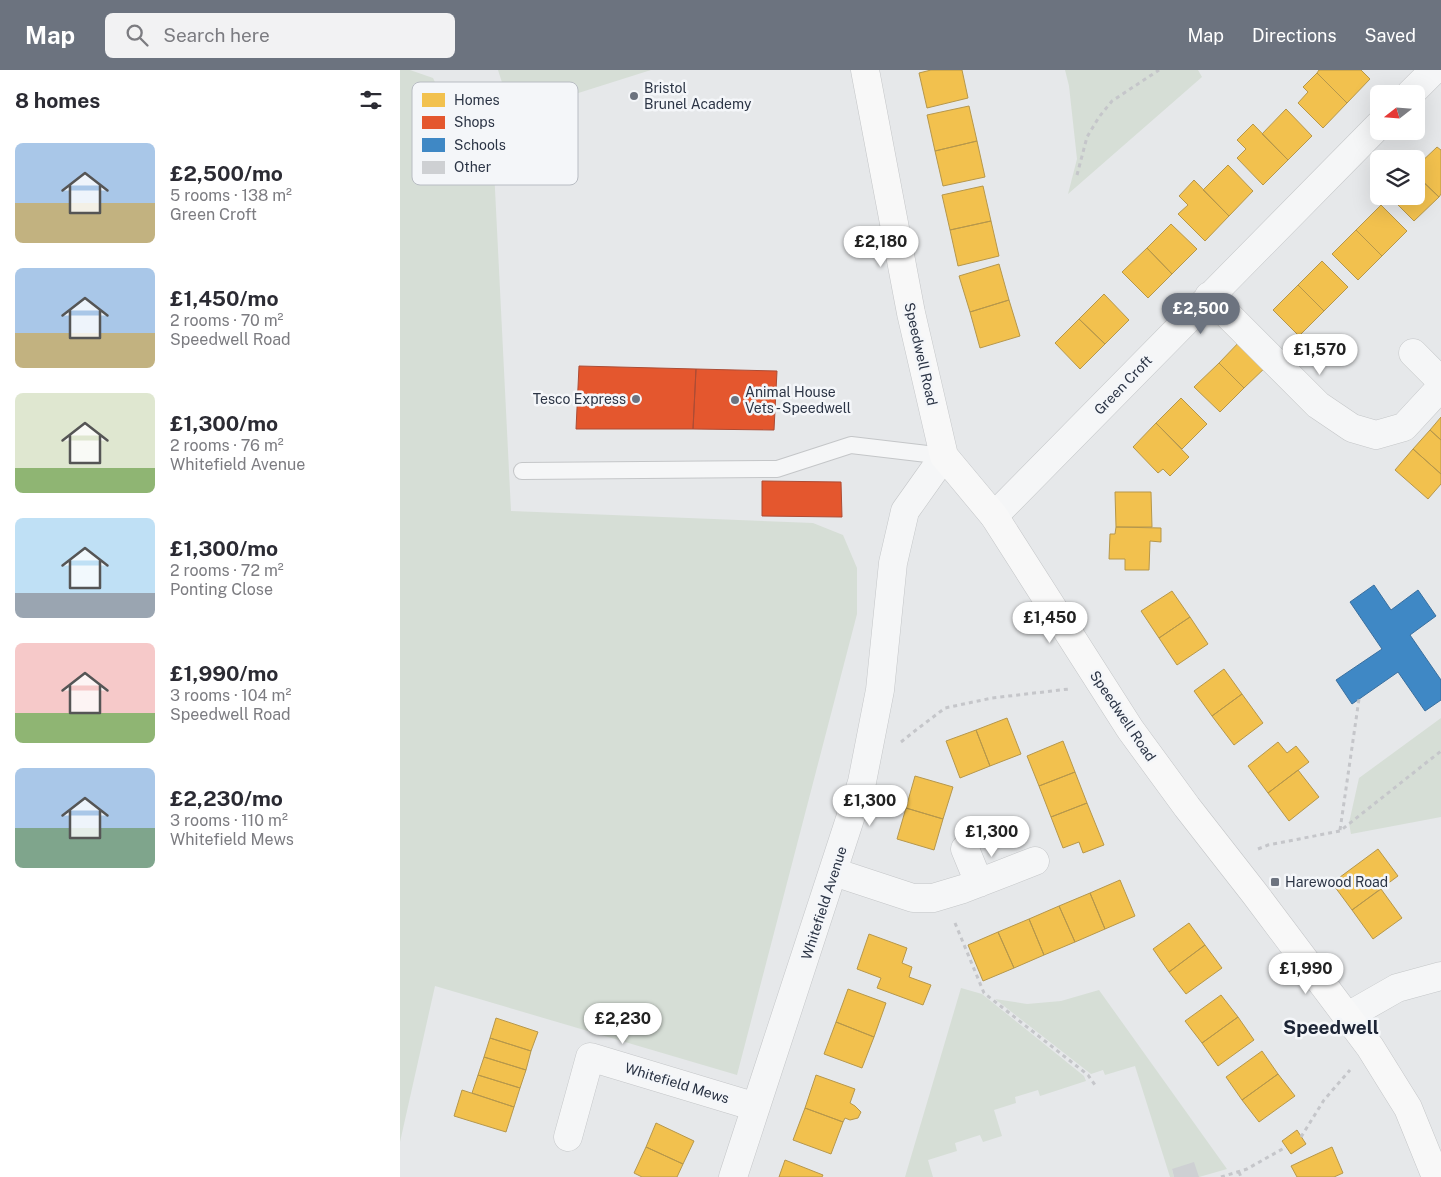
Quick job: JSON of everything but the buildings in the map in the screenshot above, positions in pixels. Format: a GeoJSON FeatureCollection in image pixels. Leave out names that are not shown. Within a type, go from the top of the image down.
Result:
{"type":"FeatureCollection","features":[{"type":"Feature","properties":{"kind":"street","name":"Speedwell Road"},"geometry":{"type":"LineString","coordinates":[[865,70],[911,313],[944,456],[994,516],[1130,730],[1187,808],[1230,861],[1370,1047],[1408,1108],[1436,1177]]}},
{"type":"Feature","properties":{"kind":"street"},"geometry":{"type":"LineString","coordinates":[[1419,85],[1434,70]]}},
{"type":"Feature","properties":{"kind":"street","name":"Green Croft"},"geometry":{"type":"LineString","coordinates":[[994,516],[1370,135]]}},
{"type":"Feature","properties":{"kind":"street"},"geometry":{"type":"LineString","coordinates":[[1210,296],[1318,405],[1352,428],[1376,435],[1404,427],[1441,387]]}},
{"type":"Feature","properties":{"kind":"street"},"geometry":{"type":"LineString","coordinates":[[1413,353],[1441,381]]}},
{"type":"Feature","properties":{"kind":"street","name":"Whitefield Avenue"},"geometry":{"type":"LineString","coordinates":[[733,1177],[862,782],[880,690],[893,563],[905,511],[944,456]]}},
{"type":"Feature","properties":{"kind":"street"},"geometry":{"type":"LineString","coordinates":[[965,849],[979,883]]}},
{"type":"Feature","properties":{"kind":"street"},"geometry":{"type":"LineString","coordinates":[[834,872],[913,898],[933,898],[979,883],[1035,861]]}},
{"type":"Feature","properties":{"kind":"street"},"geometry":{"type":"LineString","coordinates":[[1348,1016],[1396,988],[1441,976]]}},
{"type":"Feature","properties":{"kind":"street","name":"Whitefield Mews"},"geometry":{"type":"LineString","coordinates":[[568,1137],[590,1057],[756,1107]]}},
{"type":"Feature","properties":{"kind":"lane"},"geometry":{"type":"LineString","coordinates":[[522,471],[777,469],[851,444],[944,456]]}},
{"type":"Feature","properties":{"kind":"path"},"geometry":{"type":"LineString","coordinates":[[1077,175],[1087,137],[1099,117],[1112,101],[1159,70]]}},
{"type":"Feature","properties":{"kind":"path"},"geometry":{"type":"LineString","coordinates":[[898,746],[946,708],[1032,692],[1102,686]]}},
{"type":"Feature","properties":{"kind":"path"},"geometry":{"type":"LineString","coordinates":[[1340,831],[1359,699]]}},
{"type":"Feature","properties":{"kind":"path"},"geometry":{"type":"LineString","coordinates":[[1230,861],[1268,845],[1340,831],[1441,751]]}},
{"type":"Feature","properties":{"kind":"path"},"geometry":{"type":"LineString","coordinates":[[943,896],[984,993],[1088,1075],[1097,1088]]}},
{"type":"Feature","properties":{"kind":"path"},"geometry":{"type":"LineString","coordinates":[[1301,1137],[1324,1100],[1370,1047]]}},
{"type":"Feature","properties":{"kind":"path"},"geometry":{"type":"LineString","coordinates":[[1221,1177],[1247,1169],[1286,1147]]}},
{"type":"Feature","properties":{"kind":"path"},"geometry":{"type":"LineString","coordinates":[[1239,1172],[1241,1177]]}},
{"type":"Feature","properties":{"kind":"shaded area"},"geometry":{"type":"Polygon","coordinates":[[[400,70],[410,70],[433,78],[435,82],[412,82],[412,185],[495,185],[511,511],[813,523],[843,535],[857,568],[857,614],[737,1075],[435,986],[400,1142],[400,70]]]}},
{"type":"Feature","properties":{"kind":"shaded area"},"geometry":{"type":"Polygon","coordinates":[[[498,70],[651,70],[578,93],[578,82],[502,82],[498,70]]]}},
{"type":"Feature","properties":{"kind":"shaded area"},"geometry":{"type":"Polygon","coordinates":[[[1065,70],[1198,70],[1202,77],[1068,194],[1077,159],[1069,86],[1065,70]]]}},
{"type":"Feature","properties":{"kind":"shaded area"},"geometry":{"type":"Polygon","coordinates":[[[1441,718],[1441,817],[1351,834],[1349,823],[1359,778],[1441,718]]]}},
{"type":"Feature","properties":{"kind":"shaded area"},"geometry":{"type":"Polygon","coordinates":[[[961,988],[982,994],[1084,1076],[1086,1081],[1040,1096],[1038,1090],[1015,1097],[1016,1103],[994,1110],[1002,1136],[983,1142],[980,1135],[955,1143],[957,1151],[928,1160],[933,1177],[905,1177],[961,988]]]}},
{"type":"Feature","properties":{"kind":"shaded area"},"geometry":{"type":"Polygon","coordinates":[[[1099,990],[1227,1169],[1199,1177],[1172,1169],[1174,1177],[1170,1177],[1135,1066],[1105,1075],[1103,1070],[1091,1074],[995,999],[1027,1004],[1061,1001],[1099,990]]]}},
{"type":"Feature","properties":{"kind":"place","name":"Bristol Brunel Academy"},"geometry":{"type":"Point","coordinates":[634,96]}},
{"type":"Feature","properties":{"kind":"place","name":"Tesco Express"},"geometry":{"type":"Point","coordinates":[636,399]}},
{"type":"Feature","properties":{"kind":"place","name":"Animal House Vets - Speedwell"},"geometry":{"type":"Point","coordinates":[735,400]}},
{"type":"Feature","properties":{"kind":"place","name":"Harewood Road"},"geometry":{"type":"Point","coordinates":[1275,882]}},
{"type":"Feature","properties":{"kind":"district","name":"Speedwell"},"geometry":{"type":"Point","coordinates":[1331,1027]}}]}
